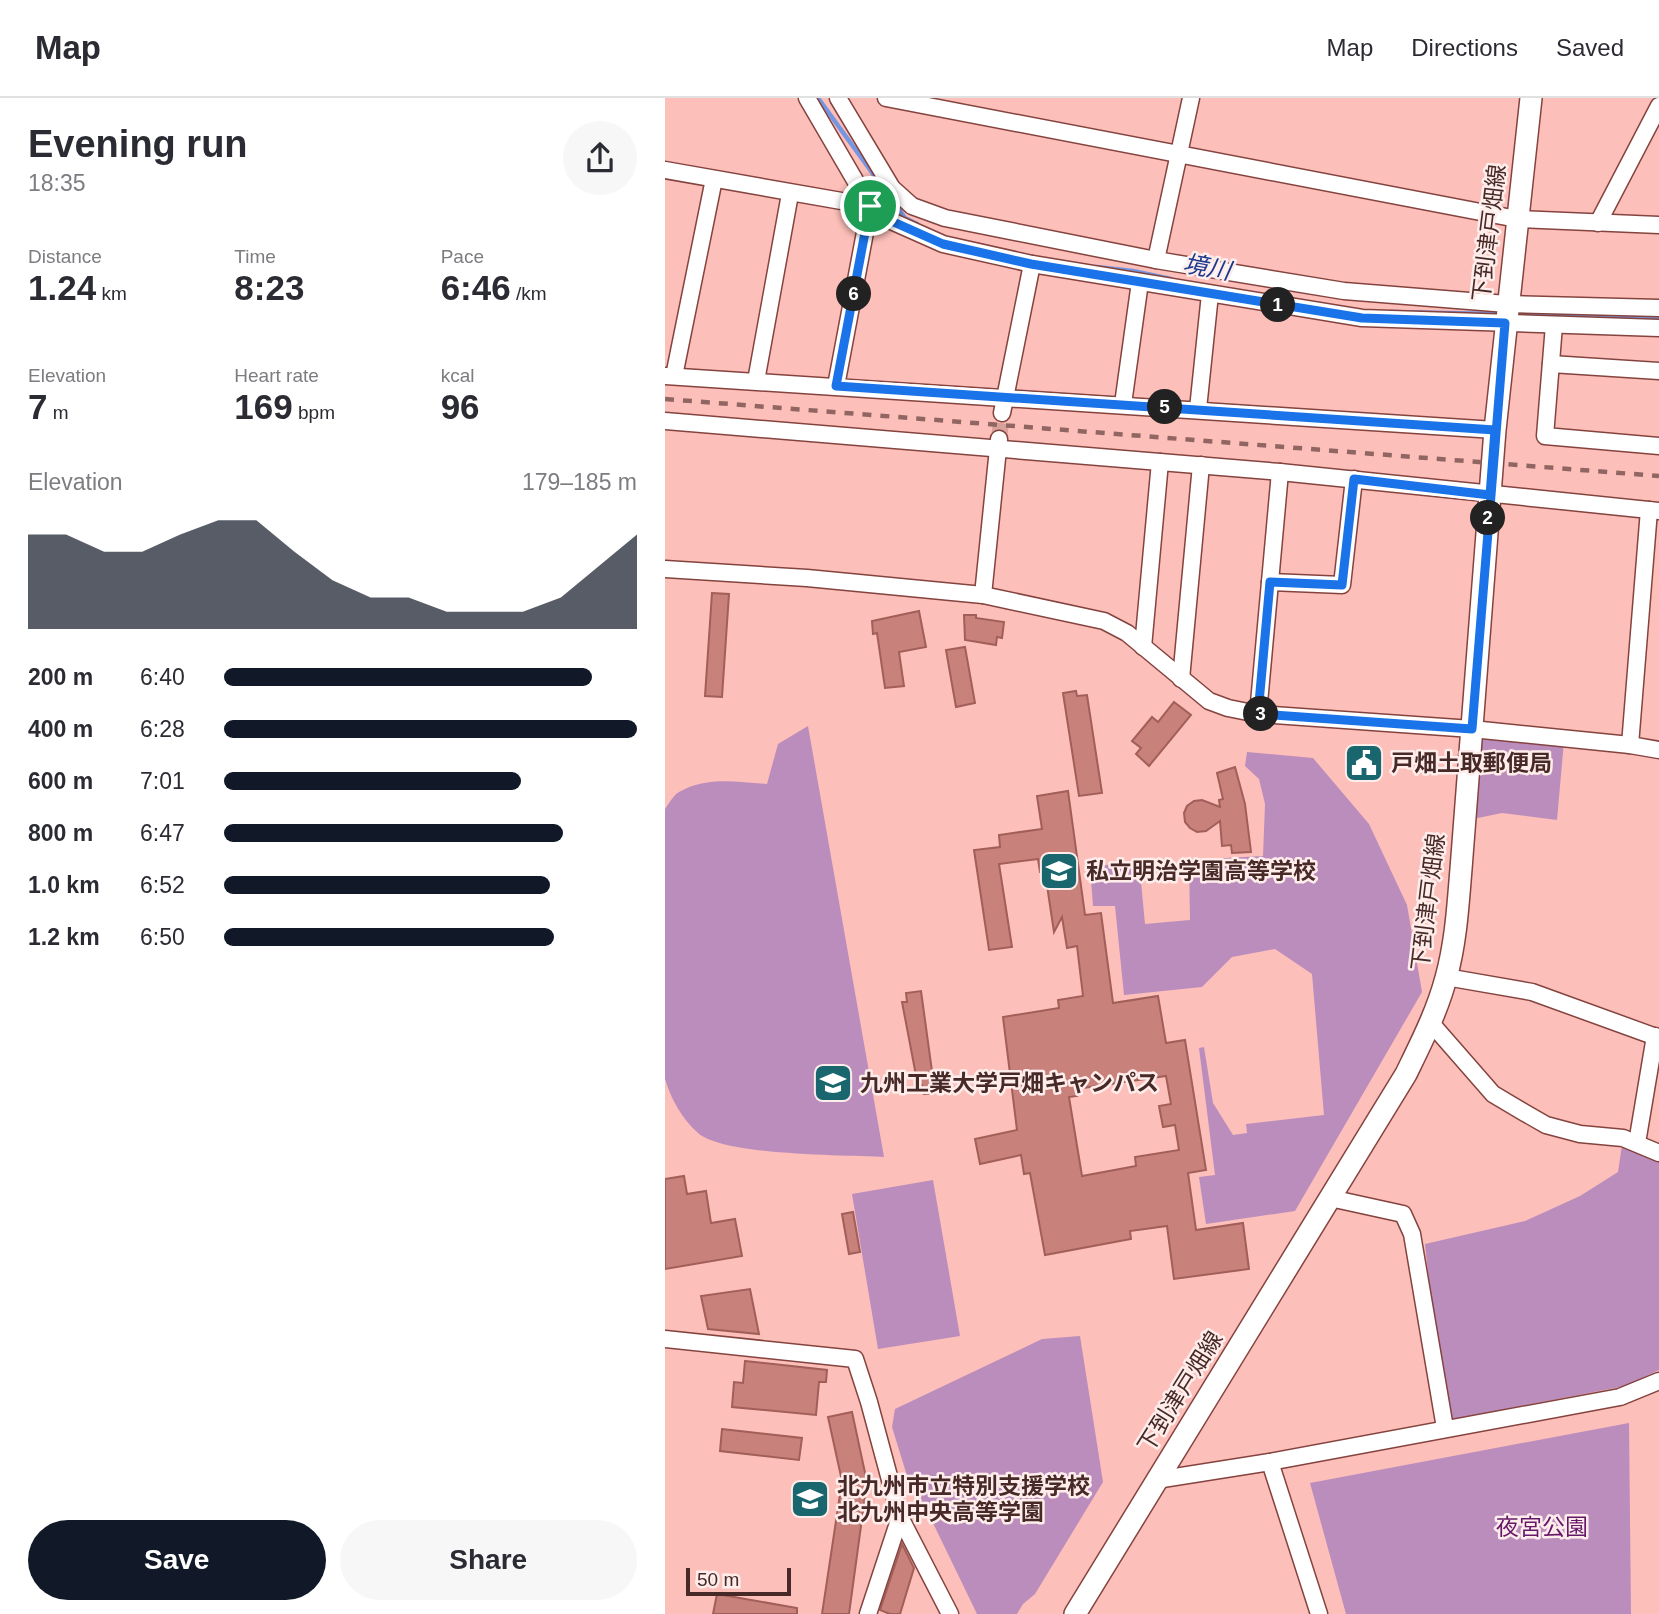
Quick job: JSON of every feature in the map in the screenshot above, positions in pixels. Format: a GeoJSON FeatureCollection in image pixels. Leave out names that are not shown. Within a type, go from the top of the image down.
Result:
{"type":"FeatureCollection","features":[{"type":"Feature","properties":{"kind":"main road","name":"下到津戸畑線"},"geometry":{"type":"LineString","coordinates":[[1075,1614],[1406,1074],[1431,1023],[1447,977],[1457,914],[1506,314],[1531,98]]}},
{"type":"Feature","properties":{"kind":"street"},"geometry":{"type":"LineString","coordinates":[[807,98],[870,206],[889,220],[943,244],[1031,264],[1362,318],[1659,307]]}},
{"type":"Feature","properties":{"kind":"street"},"geometry":{"type":"LineString","coordinates":[[838,98],[892,188],[912,206],[945,218],[1156,260],[1506,314],[1554,325],[1659,328]]}},
{"type":"Feature","properties":{"kind":"street"},"geometry":{"type":"LineString","coordinates":[[886,98],[1517,219],[1659,225]]}},
{"type":"Feature","properties":{"kind":"street"},"geometry":{"type":"LineString","coordinates":[[1156,260],[1191,98]]}},
{"type":"Feature","properties":{"kind":"street"},"geometry":{"type":"LineString","coordinates":[[1598,223],[1659,106]]}},
{"type":"Feature","properties":{"kind":"street"},"geometry":{"type":"LineString","coordinates":[[665,170],[870,206]]}},
{"type":"Feature","properties":{"kind":"street"},"geometry":{"type":"LineString","coordinates":[[714,179],[669,376],[1495,430]]}},
{"type":"Feature","properties":{"kind":"street"},"geometry":{"type":"LineString","coordinates":[[756,381],[790,194]]}},
{"type":"Feature","properties":{"kind":"street"},"geometry":{"type":"LineString","coordinates":[[836,386],[870,206]]}},
{"type":"Feature","properties":{"kind":"street"},"geometry":{"type":"LineString","coordinates":[[1002,413],[1031,264]]}},
{"type":"Feature","properties":{"kind":"street"},"geometry":{"type":"LineString","coordinates":[[1123,404],[1140,282]]}},
{"type":"Feature","properties":{"kind":"street"},"geometry":{"type":"LineString","coordinates":[[1198,409],[1210,294]]}},
{"type":"Feature","properties":{"kind":"street"},"geometry":{"type":"LineString","coordinates":[[1554,325],[1545,436],[1659,446]]}},
{"type":"Feature","properties":{"kind":"street"},"geometry":{"type":"LineString","coordinates":[[1551,364],[1659,371]]}},
{"type":"Feature","properties":{"kind":"street"},"geometry":{"type":"LineString","coordinates":[[665,421],[998,445],[1654,510],[1630,745]]}},
{"type":"Feature","properties":{"kind":"street"},"geometry":{"type":"LineString","coordinates":[[983,595],[998,445]]}},
{"type":"Feature","properties":{"kind":"street"},"geometry":{"type":"LineString","coordinates":[[1143,647],[1160,462]]}},
{"type":"Feature","properties":{"kind":"street"},"geometry":{"type":"LineString","coordinates":[[1181,679],[1201,465]]}},
{"type":"Feature","properties":{"kind":"street"},"geometry":{"type":"LineString","coordinates":[[1258,714],[1279,472]]}},
{"type":"Feature","properties":{"kind":"street"},"geometry":{"type":"LineString","coordinates":[[1270,582],[1342,585],[1354,479]]}},
{"type":"Feature","properties":{"kind":"street"},"geometry":{"type":"LineString","coordinates":[[665,569],[807,578],[983,595],[1104,621],[1127,633],[1209,701],[1258,714],[1472,729],[1659,750]]}},
{"type":"Feature","properties":{"kind":"street"},"geometry":{"type":"LineString","coordinates":[[1447,977],[1532,992],[1657,1037],[1637,1143]]}},
{"type":"Feature","properties":{"kind":"street"},"geometry":{"type":"LineString","coordinates":[[1431,1023],[1493,1094],[1546,1125],[1580,1134],[1623,1138],[1659,1153]]}},
{"type":"Feature","properties":{"kind":"street"},"geometry":{"type":"LineString","coordinates":[[1330,1198],[1403,1214],[1412,1234],[1445,1428]]}},
{"type":"Feature","properties":{"kind":"street"},"geometry":{"type":"LineString","coordinates":[[665,1339],[855,1359],[900,1517],[950,1614]]}},
{"type":"Feature","properties":{"kind":"street"},"geometry":{"type":"LineString","coordinates":[[1156,1480],[1270,1462],[1620,1397],[1659,1381]]}},
{"type":"Feature","properties":{"kind":"street"},"geometry":{"type":"LineString","coordinates":[[1270,1462],[1319,1614]]}},
{"type":"Feature","properties":{"kind":"street"},"geometry":{"type":"LineString","coordinates":[[868,1614],[900,1517]]}},
{"type":"Feature","properties":{"kind":"green space"},"geometry":{"type":"Polygon","coordinates":[[[808,726],[884,1157],[787,1153],[712,1141],[698,1133],[682,1115],[665,1079],[665,809],[677,793],[700,784],[722,781],[767,784],[778,744],[808,726]]]}},
{"type":"Feature","properties":{"kind":"green space"},"geometry":{"type":"Polygon","coordinates":[[[1475,733],[1564,741],[1557,820],[1502,813],[1468,820],[1475,733]]]}},
{"type":"Feature","properties":{"kind":"green space"},"geometry":{"type":"Polygon","coordinates":[[[1247,752],[1313,758],[1369,824],[1407,905],[1422,992],[1295,1211],[1206,1224],[1199,1177],[1215,1175],[1199,1048],[1204,1047],[1213,1103],[1233,1135],[1247,1133],[1246,1124],[1324,1115],[1312,974],[1275,949],[1232,957],[1202,987],[1124,995],[1115,906],[1093,906],[1090,867],[1139,861],[1145,924],[1190,920],[1189,860],[1263,856],[1265,804],[1259,779],[1245,766],[1247,752]]]}},
{"type":"Feature","properties":{"kind":"green space"},"geometry":{"type":"Polygon","coordinates":[[[1623,1138],[1659,1155],[1659,1370],[1625,1386],[1443,1421],[1425,1244],[1525,1221],[1580,1196],[1618,1172],[1623,1138]]]}},
{"type":"Feature","properties":{"kind":"green space"},"geometry":{"type":"Polygon","coordinates":[[[933,1180],[960,1336],[878,1349],[852,1194],[933,1180]]]}},
{"type":"Feature","properties":{"kind":"green space"},"geometry":{"type":"Polygon","coordinates":[[[1080,1336],[1103,1482],[1035,1594],[1023,1604],[1017,1614],[977,1614],[932,1521],[916,1505],[892,1427],[895,1409],[1042,1339],[1080,1336]]]}},
{"type":"Feature","properties":{"kind":"green space","name":"夜宮公園"},"geometry":{"type":"Polygon","coordinates":[[[1629,1423],[1631,1614],[1346,1614],[1310,1483],[1629,1423]]]}},
{"type":"Feature","properties":{"kind":"building"},"geometry":{"type":"Polygon","coordinates":[[[712,593],[729,594],[722,697],[705,696],[712,593]]]}},
{"type":"Feature","properties":{"kind":"building"},"geometry":{"type":"Polygon","coordinates":[[[919,611],[926,647],[899,652],[904,686],[885,688],[877,633],[873,634],[872,621],[919,611]]]}},
{"type":"Feature","properties":{"kind":"building"},"geometry":{"type":"Polygon","coordinates":[[[964,615],[1004,622],[1002,638],[997,637],[996,645],[965,640],[964,615]]]}},
{"type":"Feature","properties":{"kind":"building"},"geometry":{"type":"Polygon","coordinates":[[[965,647],[975,703],[956,707],[946,650],[965,647]]]}},
{"type":"Feature","properties":{"kind":"building"},"geometry":{"type":"Polygon","coordinates":[[[1076,691],[1077,696],[1087,695],[1102,793],[1079,796],[1063,693],[1076,691]]]}},
{"type":"Feature","properties":{"kind":"building"},"geometry":{"type":"Polygon","coordinates":[[[1174,702],[1191,715],[1149,766],[1136,754],[1141,748],[1132,741],[1152,717],[1158,722],[1174,702]]]}},
{"type":"Feature","properties":{"kind":"building"},"geometry":{"type":"Polygon","coordinates":[[[1235,767],[1245,804],[1251,852],[1232,853],[1231,845],[1222,846],[1220,821],[1206,831],[1197,832],[1185,822],[1184,813],[1187,806],[1194,801],[1202,800],[1220,807],[1219,800],[1223,799],[1217,773],[1235,767]]]}},
{"type":"Feature","properties":{"kind":"building"},"geometry":{"type":"Polygon","coordinates":[[[1068,791],[1085,915],[1101,913],[1113,1003],[1158,996],[1166,1043],[1185,1040],[1206,1170],[1188,1173],[1196,1230],[1243,1223],[1249,1269],[1174,1279],[1167,1226],[1130,1231],[1131,1239],[1045,1255],[1030,1173],[1024,1174],[1021,1155],[980,1164],[975,1139],[1017,1130],[1003,1017],[1059,1008],[1058,1000],[1083,996],[1077,946],[1067,948],[1062,917],[1054,932],[1045,872],[1040,872],[1038,859],[999,864],[1012,947],[989,950],[974,850],[1000,847],[999,835],[1042,829],[1037,796],[1068,791]],[[1166,1076],[1076,1089],[1077,1096],[1069,1097],[1082,1176],[1136,1166],[1135,1157],[1179,1150],[1175,1125],[1163,1127],[1159,1106],[1171,1104],[1166,1076]]]}},
{"type":"Feature","properties":{"kind":"building"},"geometry":{"type":"Polygon","coordinates":[[[921,991],[935,1093],[924,1094],[922,1085],[918,1086],[902,1002],[907,1002],[906,993],[921,991]]]}},
{"type":"Feature","properties":{"kind":"building"},"geometry":{"type":"Polygon","coordinates":[[[684,1176],[687,1194],[706,1191],[711,1223],[735,1219],[742,1256],[665,1269],[665,1179],[684,1176]]]}},
{"type":"Feature","properties":{"kind":"building"},"geometry":{"type":"Polygon","coordinates":[[[853,1212],[860,1252],[849,1254],[842,1214],[853,1212]]]}},
{"type":"Feature","properties":{"kind":"building"},"geometry":{"type":"Polygon","coordinates":[[[750,1289],[759,1334],[708,1329],[701,1296],[750,1289]]]}},
{"type":"Feature","properties":{"kind":"building"},"geometry":{"type":"Polygon","coordinates":[[[745,1361],[827,1370],[826,1382],[819,1382],[816,1415],[732,1407],[734,1382],[743,1383],[745,1361]]]}},
{"type":"Feature","properties":{"kind":"building"},"geometry":{"type":"Polygon","coordinates":[[[852,1412],[867,1482],[849,1614],[822,1614],[842,1481],[828,1417],[852,1412]]]}},
{"type":"Feature","properties":{"kind":"building"},"geometry":{"type":"Polygon","coordinates":[[[722,1429],[802,1438],[799,1460],[720,1451],[722,1429]]]}},
{"type":"Feature","properties":{"kind":"building"},"geometry":{"type":"Polygon","coordinates":[[[902,1544],[914,1568],[900,1614],[890,1614],[880,1610],[902,1544]]]}},
{"type":"Feature","properties":{"kind":"building"},"geometry":{"type":"Polygon","coordinates":[[[717,1594],[797,1608],[797,1614],[713,1614],[717,1594]]]}},
{"type":"Feature","properties":{"kind":"waterway","name":"境川"},"geometry":{"type":"LineString","coordinates":[[818,98],[905,218],[917,224]]}},
{"type":"Feature","properties":{"kind":"waterway","name":"境川"},"geometry":{"type":"LineString","coordinates":[[1097,267],[1171,279]]}},
{"type":"Feature","properties":{"kind":"waterway","name":"境川"},"geometry":{"type":"LineString","coordinates":[[1391,312],[1501,314]]}},
{"type":"Feature","properties":{"kind":"waterway","name":"境川"},"geometry":{"type":"LineString","coordinates":[[1513,315],[1585,314],[1659,318]]}},
{"type":"Feature","properties":{"kind":"tunnel"},"geometry":{"type":"LineString","coordinates":[[999,439],[1002,413]]}},
{"type":"Feature","properties":{"kind":"railway"},"geometry":{"type":"LineString","coordinates":[[665,399],[1659,476]]}},
{"type":"Feature","properties":{"kind":"place","name":"戸畑土取郵便局"},"geometry":{"type":"Point","coordinates":[1364,763]}},
{"type":"Feature","properties":{"kind":"place","name":"私立明治学園高等学校"},"geometry":{"type":"Point","coordinates":[1059,871]}},
{"type":"Feature","properties":{"kind":"place","name":"九州工業大学戸畑キャンパス"},"geometry":{"type":"Point","coordinates":[833,1083]}},
{"type":"Feature","properties":{"kind":"place","name":"北九州市立特別支援学校 北九州中央高等学園"},"geometry":{"type":"Point","coordinates":[810,1499]}},
{"type":"Feature","properties":{"kind":"route"},"geometry":{"type":"LineString","coordinates":[[870,206],[889,220],[943,244],[1031,264],[1362,318],[1505,323],[1472,729],[1258,714],[1270,582],[1342,585],[1354,479],[1490,495],[1495,430],[836,386],[870,206]]}}]}
